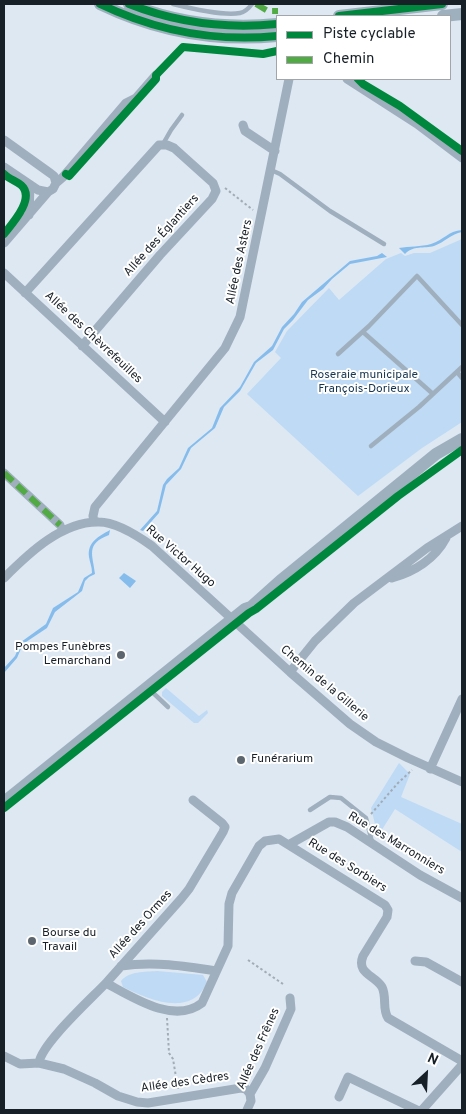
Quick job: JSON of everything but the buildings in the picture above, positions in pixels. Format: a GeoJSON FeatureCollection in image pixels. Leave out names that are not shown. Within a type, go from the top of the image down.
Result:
{"type":"FeatureCollection","features":[{"type":"Feature","properties":{"kind":"main road"},"geometry":{"type":"LineString","coordinates":[[100,4],[144,22],[195,35],[230,38],[276,36]]}},
{"type":"Feature","properties":{"kind":"main road"},"geometry":{"type":"LineString","coordinates":[[130,4],[164,15],[197,22],[230,26],[276,24]]}},
{"type":"Feature","properties":{"kind":"main road"},"geometry":{"type":"LineString","coordinates":[[348,15],[442,4]]}},
{"type":"Feature","properties":{"kind":"main road"},"geometry":{"type":"LineString","coordinates":[[4,802],[245,609],[251,607],[280,581],[436,454],[462,439]]}},
{"type":"Feature","properties":{"kind":"street"},"geometry":{"type":"LineString","coordinates":[[4,243],[126,103],[136,98],[156,75]]}},
{"type":"Feature","properties":{"kind":"street","name":"Allée des Asters"},"geometry":{"type":"LineString","coordinates":[[94,522],[95,508],[225,348],[240,317],[289,80]]}},
{"type":"Feature","properties":{"kind":"street"},"geometry":{"type":"LineString","coordinates":[[349,80],[417,124],[462,158]]}},
{"type":"Feature","properties":{"kind":"street"},"geometry":{"type":"LineString","coordinates":[[243,125],[245,131],[275,152]]}},
{"type":"Feature","properties":{"kind":"street"},"geometry":{"type":"LineString","coordinates":[[4,140],[50,173],[56,183]]}},
{"type":"Feature","properties":{"kind":"street"},"geometry":{"type":"LineString","coordinates":[[25,293],[156,148],[163,144]]}},
{"type":"Feature","properties":{"kind":"street","name":"Allée des Églantiers"},"geometry":{"type":"LineString","coordinates":[[82,346],[216,191],[213,183],[174,148],[163,144]]}},
{"type":"Feature","properties":{"kind":"street"},"geometry":{"type":"LineString","coordinates":[[4,167],[38,190],[48,192]]}},
{"type":"Feature","properties":{"kind":"street"},"geometry":{"type":"LineString","coordinates":[[29,215],[30,185]]}},
{"type":"Feature","properties":{"kind":"street","name":"Allée des Chèvrefeuilles"},"geometry":{"type":"LineString","coordinates":[[4,273],[165,422]]}},
{"type":"Feature","properties":{"kind":"street"},"geometry":{"type":"LineString","coordinates":[[4,474],[60,525]]}},
{"type":"Feature","properties":{"kind":"street","name":"Rue Victor Hugo"},"geometry":{"type":"LineString","coordinates":[[4,578],[47,540],[65,530],[100,522],[126,530],[152,546],[232,620]]}},
{"type":"Feature","properties":{"kind":"street"},"geometry":{"type":"LineString","coordinates":[[290,672],[340,615],[386,579],[418,568],[443,544],[448,535],[462,526]]}},
{"type":"Feature","properties":{"kind":"street","name":"Chemin de la Gillerie"},"geometry":{"type":"LineString","coordinates":[[232,620],[350,724],[376,742],[462,782]]}},
{"type":"Feature","properties":{"kind":"street"},"geometry":{"type":"LineString","coordinates":[[430,768],[462,699]]}},
{"type":"Feature","properties":{"kind":"street","name":"Allée des Ormes"},"geometry":{"type":"LineString","coordinates":[[38,1063],[45,1048],[106,983],[189,889],[223,832],[225,827],[222,823],[193,800]]}},
{"type":"Feature","properties":{"kind":"street","name":"Rue des Marronniers"},"geometry":{"type":"LineString","coordinates":[[290,844],[329,822],[335,822],[347,827],[420,875],[462,898]]}},
{"type":"Feature","properties":{"kind":"street"},"geometry":{"type":"LineString","coordinates":[[106,983],[145,1004],[165,1009],[187,1011],[194,1009],[202,1003],[228,946],[229,904],[232,893],[259,846],[265,841],[275,838],[290,844]]}},
{"type":"Feature","properties":{"kind":"street","name":"Rue des Sorbiers"},"geometry":{"type":"LineString","coordinates":[[290,844],[385,905],[388,910],[387,917],[361,961],[364,972],[381,986],[388,1018],[462,1066]]}},
{"type":"Feature","properties":{"kind":"street"},"geometry":{"type":"LineString","coordinates":[[415,961],[426,962],[462,982]]}},
{"type":"Feature","properties":{"kind":"street"},"geometry":{"type":"LineString","coordinates":[[121,966],[144,963],[177,965],[216,971]]}},
{"type":"Feature","properties":{"kind":"street","name":"Allée des Frênes"},"geometry":{"type":"LineString","coordinates":[[248,1110],[251,1101],[250,1094],[256,1087],[291,1009],[290,998]]}},
{"type":"Feature","properties":{"kind":"street","name":"Allée des Cèdres"},"geometry":{"type":"LineString","coordinates":[[4,1056],[20,1064],[38,1063],[64,1069],[118,1096],[137,1102],[148,1103],[241,1088],[246,1089],[250,1094]]}},
{"type":"Feature","properties":{"kind":"street"},"geometry":{"type":"LineString","coordinates":[[422,1110],[462,1066]]}},
{"type":"Feature","properties":{"kind":"street"},"geometry":{"type":"LineString","coordinates":[[339,1097],[348,1077],[417,1110]]}},
{"type":"Feature","properties":{"kind":"lane"},"geometry":{"type":"LineString","coordinates":[[173,4],[212,11],[240,13],[252,4]]}},
{"type":"Feature","properties":{"kind":"lane"},"geometry":{"type":"LineString","coordinates":[[163,144],[182,115]]}},
{"type":"Feature","properties":{"kind":"lane"},"geometry":{"type":"LineString","coordinates":[[271,170],[280,174],[344,220],[384,244]]}},
{"type":"Feature","properties":{"kind":"lane"},"geometry":{"type":"LineString","coordinates":[[338,354],[363,332],[417,276],[462,325]]}},
{"type":"Feature","properties":{"kind":"lane"},"geometry":{"type":"LineString","coordinates":[[363,332],[433,394]]}},
{"type":"Feature","properties":{"kind":"lane"},"geometry":{"type":"LineString","coordinates":[[371,446],[420,407],[462,367]]}},
{"type":"Feature","properties":{"kind":"lane"},"geometry":{"type":"LineString","coordinates":[[457,372],[462,378]]}},
{"type":"Feature","properties":{"kind":"lane"},"geometry":{"type":"LineString","coordinates":[[148,687],[168,707]]}},
{"type":"Feature","properties":{"kind":"lane"},"geometry":{"type":"LineString","coordinates":[[310,810],[330,797],[341,798],[366,818],[372,843]]}},
{"type":"Feature","properties":{"kind":"path"},"geometry":{"type":"LineString","coordinates":[[222,188],[257,212]]}},
{"type":"Feature","properties":{"kind":"path"},"geometry":{"type":"LineString","coordinates":[[370,815],[414,768]]}},
{"type":"Feature","properties":{"kind":"path"},"geometry":{"type":"LineString","coordinates":[[248,960],[283,984]]}},
{"type":"Feature","properties":{"kind":"path"},"geometry":{"type":"LineString","coordinates":[[167,1016],[169,1053],[173,1059],[179,1093]]}},
{"type":"Feature","properties":{"kind":"green space","name":"Roseraie municipale François-Dorieux"},"geometry":{"type":"Polygon","coordinates":[[[462,239],[462,422],[422,448],[358,496],[247,394],[281,358],[275,352],[287,331],[329,288],[339,300],[386,259],[401,253],[405,256],[414,253],[430,253],[462,239]]]}},
{"type":"Feature","properties":{"kind":"green space"},"geometry":{"type":"Polygon","coordinates":[[[166,688],[199,716],[207,710],[208,713],[198,723],[194,723],[162,696],[162,692],[166,688]]]}},
{"type":"Feature","properties":{"kind":"green space"},"geometry":{"type":"Polygon","coordinates":[[[399,763],[410,774],[401,797],[462,824],[462,852],[395,809],[378,836],[371,808],[399,763]]]}},
{"type":"Feature","properties":{"kind":"green space"},"geometry":{"type":"Polygon","coordinates":[[[157,971],[203,975],[207,982],[200,993],[191,1000],[181,1003],[157,1001],[123,987],[121,981],[128,975],[157,971]]]}},
{"type":"Feature","properties":{"kind":"water"},"geometry":{"type":"Polygon","coordinates":[[[462,230],[462,232],[434,246],[415,248],[405,254],[399,248],[431,244],[453,232],[462,230]]]}},
{"type":"Feature","properties":{"kind":"water"},"geometry":{"type":"Polygon","coordinates":[[[382,253],[387,257],[350,264],[308,300],[284,329],[273,350],[256,363],[240,391],[224,407],[215,428],[191,448],[181,469],[166,485],[159,513],[143,531],[140,530],[157,511],[163,485],[179,468],[188,448],[212,428],[220,408],[240,387],[254,362],[272,346],[282,327],[302,302],[350,261],[377,256],[382,253]]]}},
{"type":"Feature","properties":{"kind":"water"},"geometry":{"type":"Polygon","coordinates":[[[110,530],[109,535],[101,538],[93,546],[92,556],[95,574],[85,581],[82,591],[55,612],[47,628],[23,644],[17,658],[4,673],[4,668],[15,656],[21,642],[46,624],[53,608],[78,592],[84,578],[92,573],[89,552],[92,543],[110,530]]]}},
{"type":"Feature","properties":{"kind":"water"},"geometry":{"type":"Polygon","coordinates":[[[124,573],[136,581],[130,588],[119,578],[124,573]]]}},
{"type":"Feature","properties":{"kind":"marked path"},"geometry":{"type":"LineString","coordinates":[[256,4],[268,11],[278,11]]}},
{"type":"Feature","properties":{"kind":"marked path"},"geometry":{"type":"LineString","coordinates":[[4,473],[60,525]]}},
{"type":"Feature","properties":{"kind":"cycle path"},"geometry":{"type":"LineString","coordinates":[[100,4],[164,28],[209,36],[276,36]]}},
{"type":"Feature","properties":{"kind":"cycle path"},"geometry":{"type":"LineString","coordinates":[[129,4],[165,16],[202,23],[239,26],[276,24]]}},
{"type":"Feature","properties":{"kind":"cycle path"},"geometry":{"type":"LineString","coordinates":[[348,15],[442,4]]}},
{"type":"Feature","properties":{"kind":"cycle path"},"geometry":{"type":"LineString","coordinates":[[66,174],[69,176],[156,79],[156,75],[183,47],[263,54],[276,51]]}},
{"type":"Feature","properties":{"kind":"cycle path"},"geometry":{"type":"LineString","coordinates":[[359,80],[400,106],[462,151]]}},
{"type":"Feature","properties":{"kind":"cycle path"},"geometry":{"type":"LineString","coordinates":[[4,174],[21,185],[25,190],[26,197],[17,218],[4,234]]}},
{"type":"Feature","properties":{"kind":"cycle path"},"geometry":{"type":"LineString","coordinates":[[4,808],[398,496],[462,450]]}},
{"type":"Feature","properties":{"kind":"place","name":"Pompes Funèbres Lemarchand"},"geometry":{"type":"Point","coordinates":[121,655]}},
{"type":"Feature","properties":{"kind":"place","name":"Funérarium"},"geometry":{"type":"Point","coordinates":[241,760]}},
{"type":"Feature","properties":{"kind":"place","name":"Bourse du Travail"},"geometry":{"type":"Point","coordinates":[32,941]}}]}
